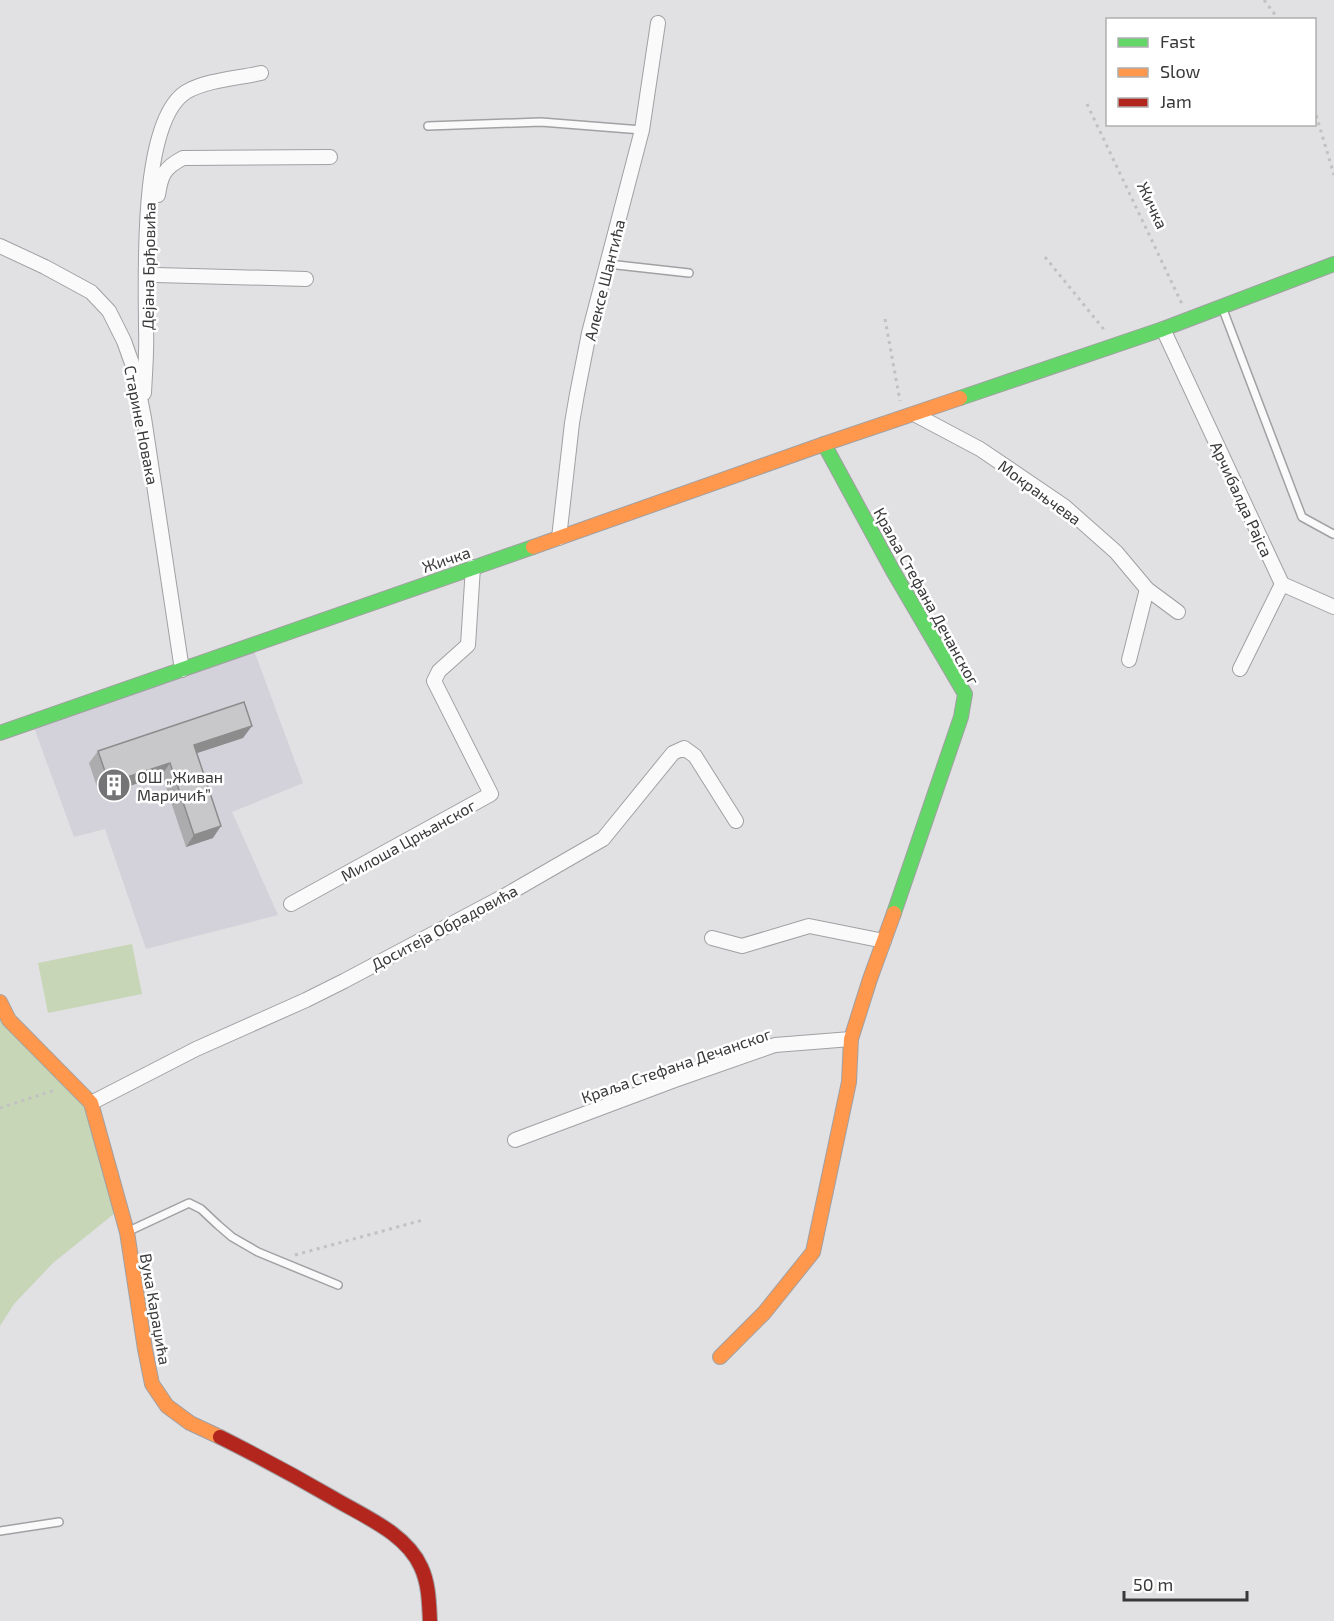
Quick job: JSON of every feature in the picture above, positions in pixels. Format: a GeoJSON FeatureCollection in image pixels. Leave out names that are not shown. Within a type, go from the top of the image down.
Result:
{"type":"FeatureCollection","features":[{"type":"Feature","properties":{"kind":"street","name":"Алексе Шантића"},"geometry":{"type":"LineString","coordinates":[[559,538],[577,394],[589,333],[642,130],[658,23]]}},
{"type":"Feature","properties":{"kind":"street","name":"Дејана Брђовића"},"geometry":{"type":"LineString","coordinates":[[144,418],[147,332],[146,226],[155,154],[165,122],[173,105],[186,92],[204,84],[261,74]]}},
{"type":"Feature","properties":{"kind":"street"},"geometry":{"type":"LineString","coordinates":[[147,332],[155,322],[155,215],[160,182],[165,170],[183,158],[330,157]]}},
{"type":"Feature","properties":{"kind":"street","name":"Старине Новака"},"geometry":{"type":"LineString","coordinates":[[0,246],[91,292],[109,311],[124,341],[135,372],[144,418],[182,670]]}},
{"type":"Feature","properties":{"kind":"street","name":"Жичка"},"geometry":{"type":"LineString","coordinates":[[0,733],[824,444],[1163,329],[1334,264]]}},
{"type":"Feature","properties":{"kind":"street"},"geometry":{"type":"LineString","coordinates":[[156,275],[306,279]]}},
{"type":"Feature","properties":{"kind":"street","name":"Арчибалда Рајса"},"geometry":{"type":"LineString","coordinates":[[1163,329],[1282,584]]}},
{"type":"Feature","properties":{"kind":"street","name":"Мокрањчева"},"geometry":{"type":"LineString","coordinates":[[909,416],[980,449],[1064,506],[1116,552],[1147,589],[1178,612]]}},
{"type":"Feature","properties":{"kind":"street","name":"Краља Стефана Дечанског"},"geometry":{"type":"LineString","coordinates":[[720,1357],[764,1313],[813,1252],[849,1082],[851,1039],[961,717],[965,694],[893,571],[824,444]]}},
{"type":"Feature","properties":{"kind":"street","name":"Милоша Црњанског"},"geometry":{"type":"LineString","coordinates":[[291,904],[491,794],[434,681],[439,671],[468,645],[473,567]]}},
{"type":"Feature","properties":{"kind":"street"},"geometry":{"type":"LineString","coordinates":[[1240,669],[1282,584],[1334,607]]}},
{"type":"Feature","properties":{"kind":"street"},"geometry":{"type":"LineString","coordinates":[[1129,660],[1147,589]]}},
{"type":"Feature","properties":{"kind":"street","name":"Доситеја Обрадовића"},"geometry":{"type":"LineString","coordinates":[[91,1103],[196,1049],[344,981],[506,895],[603,839],[673,753],[684,748],[695,756],[736,821]]}},
{"type":"Feature","properties":{"kind":"street"},"geometry":{"type":"LineString","coordinates":[[712,938],[742,946],[809,926],[884,941]]}},
{"type":"Feature","properties":{"kind":"street"},"geometry":{"type":"LineString","coordinates":[[0,1002],[9,1020],[91,1103]]}},
{"type":"Feature","properties":{"kind":"street","name":"Краља Стефана Дечанског"},"geometry":{"type":"LineString","coordinates":[[515,1140],[775,1045],[851,1039]]}},
{"type":"Feature","properties":{"kind":"street","name":"Вука Караџића"},"geometry":{"type":"LineString","coordinates":[[91,1103],[127,1232],[152,1384],[167,1406],[190,1423],[274,1464],[385,1528],[408,1547],[421,1566],[427,1584],[430,1621]]}},
{"type":"Feature","properties":{"kind":"lane"},"geometry":{"type":"LineString","coordinates":[[428,126],[541,122],[642,130]]}},
{"type":"Feature","properties":{"kind":"lane"},"geometry":{"type":"LineString","coordinates":[[608,264],[689,273]]}},
{"type":"Feature","properties":{"kind":"lane"},"geometry":{"type":"LineString","coordinates":[[1221,307],[1302,517],[1334,534]]}},
{"type":"Feature","properties":{"kind":"lane"},"geometry":{"type":"LineString","coordinates":[[127,1232],[189,1203],[201,1209],[232,1237],[258,1252],[338,1285]]}},
{"type":"Feature","properties":{"kind":"lane"},"geometry":{"type":"LineString","coordinates":[[0,1530],[59,1522]]}},
{"type":"Feature","properties":{"kind":"path"},"geometry":{"type":"LineString","coordinates":[[1264,0],[1278,18]]}},
{"type":"Feature","properties":{"kind":"path","name":"Жичка"},"geometry":{"type":"LineString","coordinates":[[1088,104],[1189,319]]}},
{"type":"Feature","properties":{"kind":"path"},"geometry":{"type":"LineString","coordinates":[[1316,115],[1334,175]]}},
{"type":"Feature","properties":{"kind":"path"},"geometry":{"type":"LineString","coordinates":[[1045,257],[1116,345]]}},
{"type":"Feature","properties":{"kind":"path"},"geometry":{"type":"LineString","coordinates":[[885,319],[909,416]]}},
{"type":"Feature","properties":{"kind":"path"},"geometry":{"type":"LineString","coordinates":[[0,1108],[71,1084]]}},
{"type":"Feature","properties":{"kind":"path"},"geometry":{"type":"LineString","coordinates":[[276,1260],[423,1220]]}},
{"type":"Feature","properties":{"kind":"shaded area"},"geometry":{"type":"Polygon","coordinates":[[[252,645],[303,783],[232,812],[278,915],[146,949],[105,829],[74,837],[32,722],[252,645]]]}},
{"type":"Feature","properties":{"kind":"green space"},"geometry":{"type":"Polygon","coordinates":[[[132,944],[142,994],[48,1013],[38,963],[132,944]]]}},
{"type":"Feature","properties":{"kind":"green space"},"geometry":{"type":"Polygon","coordinates":[[[0,1002],[91,1103],[120,1209],[53,1263],[14,1304],[0,1326],[0,1002]]]}},
{"type":"Feature","properties":{"kind":"building","name":"ОШ „Живан Маричић”"},"geometry":{"type":"Polygon","coordinates":[[[244,702],[252,726],[194,745],[221,826],[194,835],[170,763],[109,783],[98,751],[244,702]]]}},
{"type":"Feature","properties":{"kind":"traffic: fast"},"geometry":{"type":"LineString","coordinates":[[960,398],[1163,329],[1334,264]]}},
{"type":"Feature","properties":{"kind":"traffic: fast"},"geometry":{"type":"LineString","coordinates":[[824,444],[893,571],[965,694],[961,717],[894,913]]}},
{"type":"Feature","properties":{"kind":"traffic: fast"},"geometry":{"type":"LineString","coordinates":[[0,733],[533,547]]}},
{"type":"Feature","properties":{"kind":"traffic: slow"},"geometry":{"type":"LineString","coordinates":[[533,547],[960,398]]}},
{"type":"Feature","properties":{"kind":"traffic: slow"},"geometry":{"type":"LineString","coordinates":[[720,1357],[764,1313],[813,1252],[849,1082],[851,1039],[894,913]]}},
{"type":"Feature","properties":{"kind":"traffic: slow"},"geometry":{"type":"LineString","coordinates":[[0,1002],[9,1020],[91,1103],[127,1232],[152,1384],[167,1406],[190,1423],[220,1437]]}},
{"type":"Feature","properties":{"kind":"traffic: jam"},"geometry":{"type":"LineString","coordinates":[[220,1437],[383,1526],[405,1544],[424,1573],[430,1621]]}},
{"type":"Feature","properties":{"kind":"place","name":"ОШ „Живан Маричић”"},"geometry":{"type":"Point","coordinates":[114,785]}}]}
